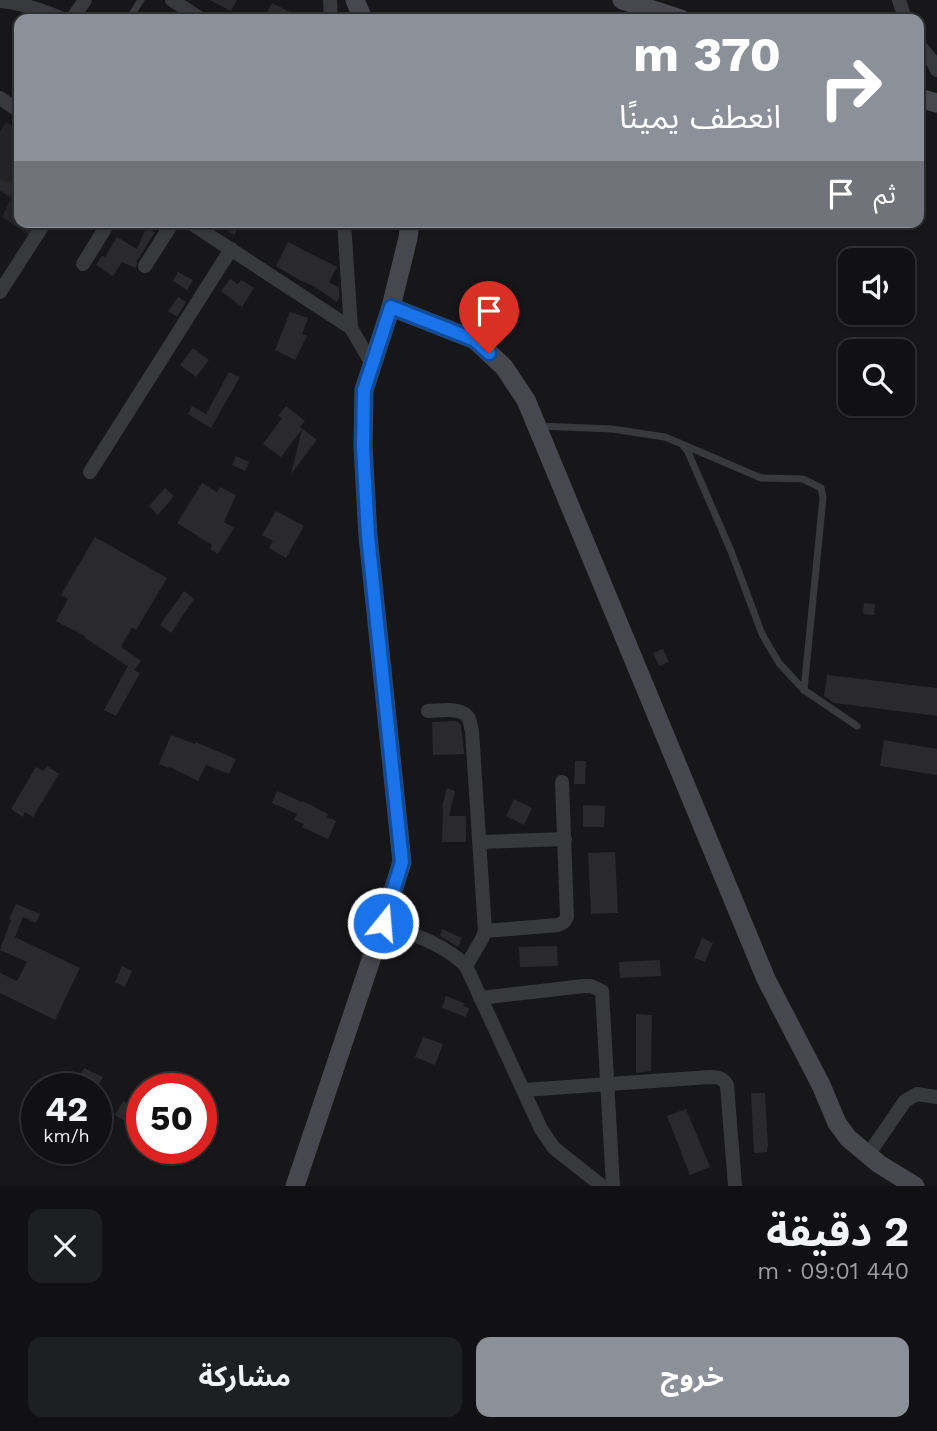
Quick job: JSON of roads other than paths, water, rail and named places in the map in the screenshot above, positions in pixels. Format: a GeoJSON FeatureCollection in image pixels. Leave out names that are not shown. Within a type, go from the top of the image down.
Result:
{"type":"FeatureCollection","features":[{"type":"Feature","properties":{"kind":"main road"},"geometry":{"type":"LineString","coordinates":[[622,0],[665,14]]}},
{"type":"Feature","properties":{"kind":"main road"},"geometry":{"type":"LineString","coordinates":[[295,1186],[402,862],[368,536],[363,459],[364,390],[391,307],[409,228]]}},
{"type":"Feature","properties":{"kind":"main road"},"geometry":{"type":"LineString","coordinates":[[391,307],[475,340],[504,367],[526,400],[766,979],[821,1085],[837,1123],[848,1138],[879,1164],[915,1186]]}},
{"type":"Feature","properties":{"kind":"street"},"geometry":{"type":"LineString","coordinates":[[172,0],[192,12]]}},
{"type":"Feature","properties":{"kind":"street"},"geometry":{"type":"LineString","coordinates":[[0,1],[13,2],[51,14]]}},
{"type":"Feature","properties":{"kind":"street"},"geometry":{"type":"LineString","coordinates":[[924,51],[937,70]]}},
{"type":"Feature","properties":{"kind":"street"},"geometry":{"type":"LineString","coordinates":[[0,292],[41,228]]}},
{"type":"Feature","properties":{"kind":"street"},"geometry":{"type":"LineString","coordinates":[[83,264],[105,228]]}},
{"type":"Feature","properties":{"kind":"street"},"geometry":{"type":"LineString","coordinates":[[145,266],[169,228]]}},
{"type":"Feature","properties":{"kind":"street"},"geometry":{"type":"LineString","coordinates":[[198,228],[351,328]]}},
{"type":"Feature","properties":{"kind":"street"},"geometry":{"type":"LineString","coordinates":[[344,228],[351,328],[372,364]]}},
{"type":"Feature","properties":{"kind":"street"},"geometry":{"type":"LineString","coordinates":[[90,472],[230,249]]}},
{"type":"Feature","properties":{"kind":"street"},"geometry":{"type":"LineString","coordinates":[[428,711],[458,711],[470,719],[485,931],[466,966]]}},
{"type":"Feature","properties":{"kind":"street"},"geometry":{"type":"LineString","coordinates":[[485,931],[558,925],[567,917],[562,782]]}},
{"type":"Feature","properties":{"kind":"street"},"geometry":{"type":"LineString","coordinates":[[480,842],[565,839]]}},
{"type":"Feature","properties":{"kind":"street"},"geometry":{"type":"LineString","coordinates":[[383,923],[455,954],[466,966],[541,1129],[554,1148],[603,1186]]}},
{"type":"Feature","properties":{"kind":"street"},"geometry":{"type":"LineString","coordinates":[[480,999],[584,986],[602,991],[614,1186]]}},
{"type":"Feature","properties":{"kind":"street"},"geometry":{"type":"LineString","coordinates":[[524,1090],[710,1077],[724,1080],[727,1085],[735,1186]]}},
{"type":"Feature","properties":{"kind":"street"},"geometry":{"type":"LineString","coordinates":[[868,1155],[905,1101],[917,1094],[937,1097]]}},
{"type":"Feature","properties":{"kind":"lane"},"geometry":{"type":"LineString","coordinates":[[537,426],[612,429],[665,437],[761,478],[803,479],[821,488],[823,498],[804,690]]}},
{"type":"Feature","properties":{"kind":"lane"},"geometry":{"type":"LineString","coordinates":[[682,444],[688,452],[730,551],[762,634],[779,663],[804,690],[857,726]]}}]}
